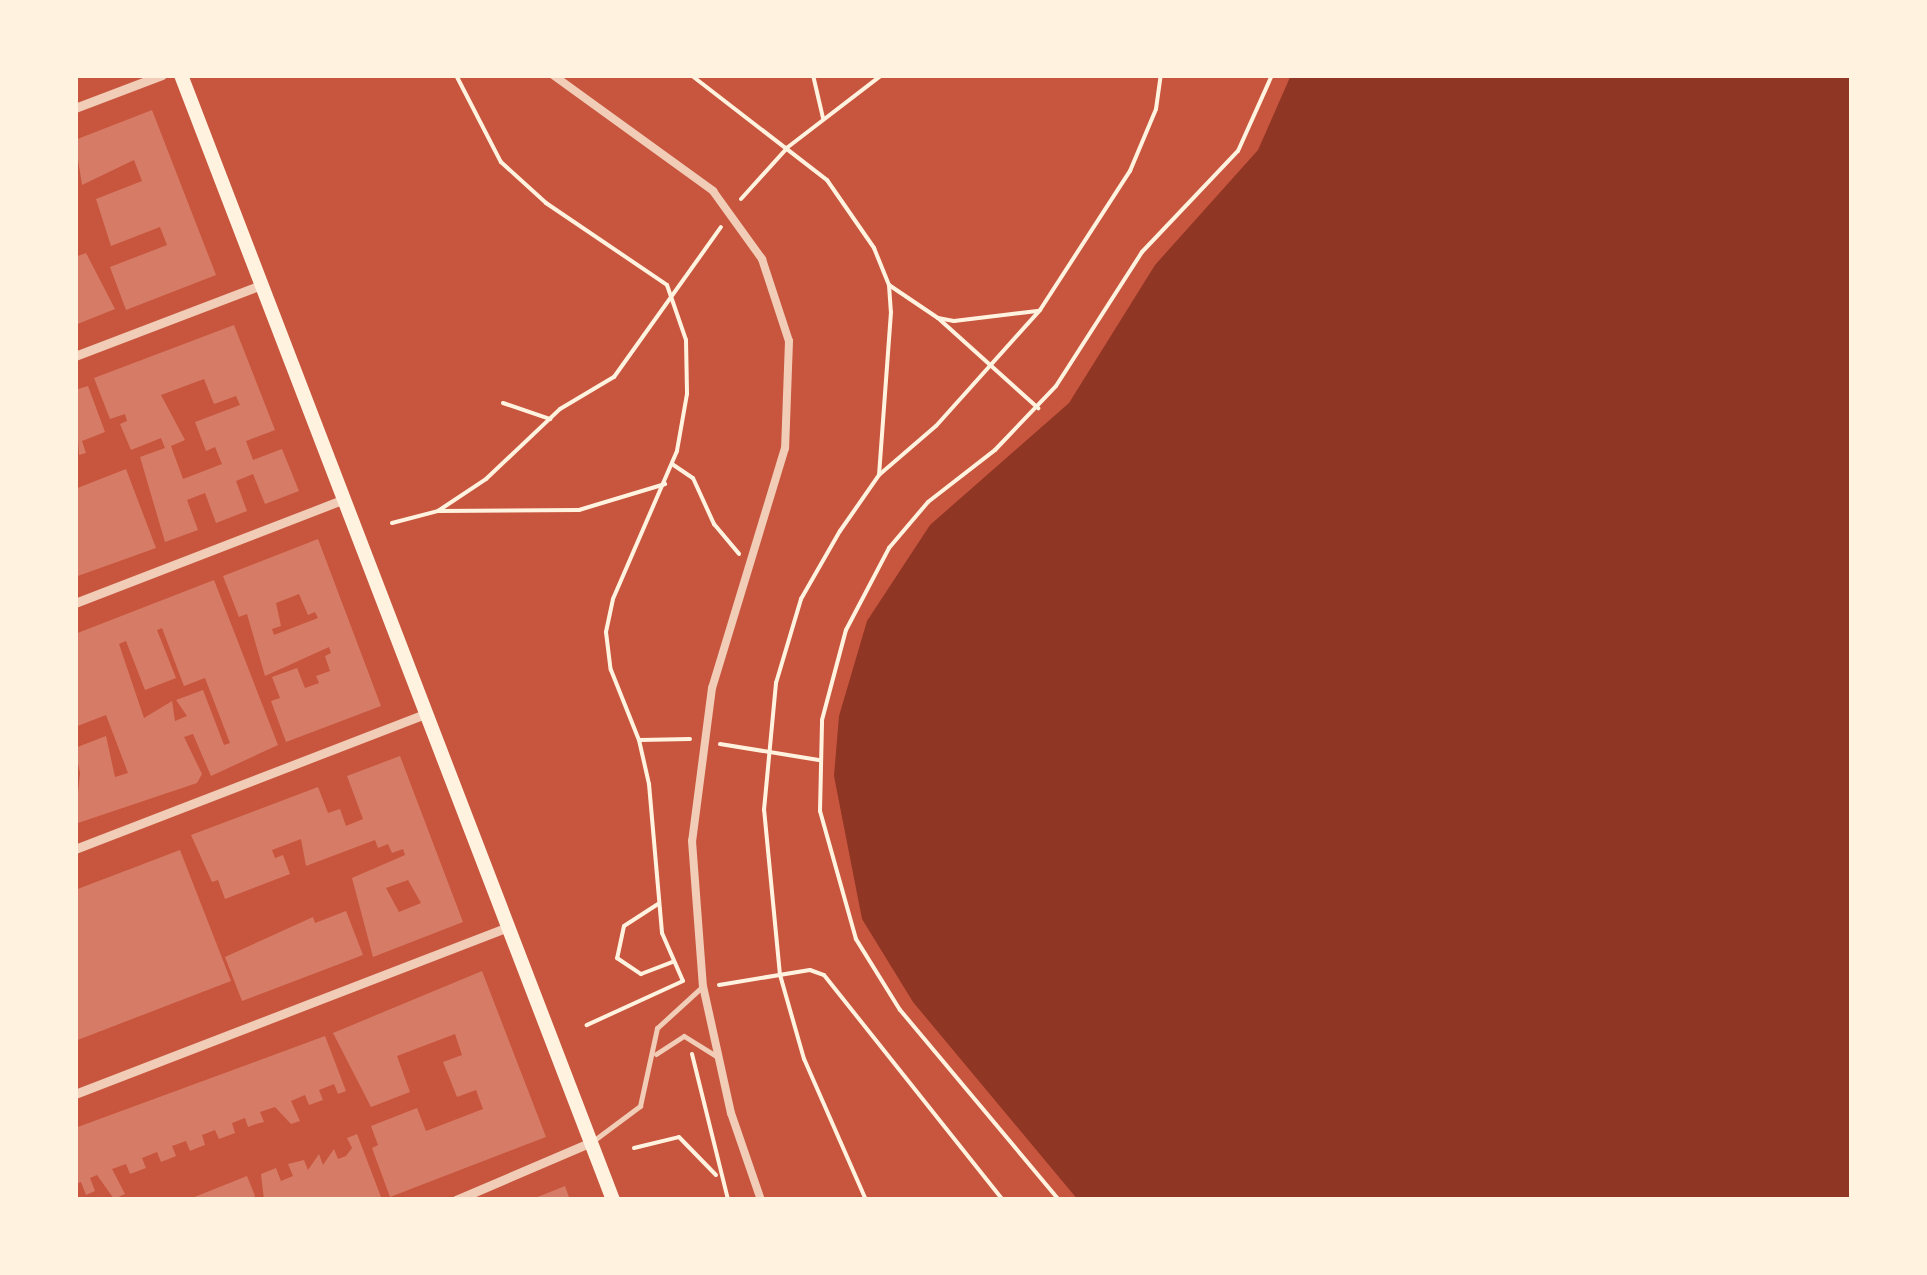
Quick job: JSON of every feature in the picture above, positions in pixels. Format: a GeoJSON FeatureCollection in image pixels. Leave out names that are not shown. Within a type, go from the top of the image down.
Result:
{"type":"FeatureCollection","features":[{"type":"Feature","properties":{"kind":"main road"},"geometry":{"type":"LineString","coordinates":[[181,75],[613,1200]]}},
{"type":"Feature","properties":{"kind":"street"},"geometry":{"type":"LineString","coordinates":[[75,108],[162,75]]}},
{"type":"Feature","properties":{"kind":"street"},"geometry":{"type":"LineString","coordinates":[[553,75],[712,191],[770,276],[789,341],[792,408],[712,688],[696,776],[692,874],[703,986],[718,1058],[761,1200]]}},
{"type":"Feature","properties":{"kind":"street"},"geometry":{"type":"LineString","coordinates":[[75,356],[261,285]]}},
{"type":"Feature","properties":{"kind":"street"},"geometry":{"type":"LineString","coordinates":[[75,603],[344,499]]}},
{"type":"Feature","properties":{"kind":"street"},"geometry":{"type":"LineString","coordinates":[[75,849],[425,714]]}},
{"type":"Feature","properties":{"kind":"street"},"geometry":{"type":"LineString","coordinates":[[75,1094],[506,928]]}},
{"type":"Feature","properties":{"kind":"street"},"geometry":{"type":"LineString","coordinates":[[456,1200],[591,1142]]}},
{"type":"Feature","properties":{"kind":"lane"},"geometry":{"type":"LineString","coordinates":[[591,1142],[640,1106],[662,1021],[703,986]]}},
{"type":"Feature","properties":{"kind":"lane"},"geometry":{"type":"LineString","coordinates":[[654,1056],[684,1036],[718,1058]]}},
{"type":"Feature","properties":{"kind":"path"},"geometry":{"type":"LineString","coordinates":[[456,75],[488,142],[517,178],[673,291],[688,372],[672,464],[606,621],[611,670],[640,740],[652,798],[658,904],[683,981],[587,1025]]}},
{"type":"Feature","properties":{"kind":"path"},"geometry":{"type":"LineString","coordinates":[[691,75],[788,147],[855,215],[889,285],[889,392],[879,475]]}},
{"type":"Feature","properties":{"kind":"path"},"geometry":{"type":"LineString","coordinates":[[813,75],[823,118]]}},
{"type":"Feature","properties":{"kind":"path"},"geometry":{"type":"LineString","coordinates":[[741,199],[788,147],[882,75]]}},
{"type":"Feature","properties":{"kind":"path"},"geometry":{"type":"LineString","coordinates":[[866,1200],[810,1074],[780,976],[764,810],[776,683],[802,599],[879,475],[992,367],[1040,310],[1130,171],[1156,108],[1160,75]]}},
{"type":"Feature","properties":{"kind":"path"},"geometry":{"type":"LineString","coordinates":[[1059,1200],[900,1010],[865,956],[829,861],[818,760],[836,656],[888,548],[928,502],[1038,408],[1142,252],[1238,151],[1272,75]]}},
{"type":"Feature","properties":{"kind":"path"},"geometry":{"type":"LineString","coordinates":[[438,511],[516,457],[550,420],[614,377],[724,223]]}},
{"type":"Feature","properties":{"kind":"path"},"geometry":{"type":"LineString","coordinates":[[889,285],[938,318],[1038,408]]}},
{"type":"Feature","properties":{"kind":"path"},"geometry":{"type":"LineString","coordinates":[[938,318],[1040,310]]}},
{"type":"Feature","properties":{"kind":"path"},"geometry":{"type":"LineString","coordinates":[[503,404],[550,420]]}},
{"type":"Feature","properties":{"kind":"path"},"geometry":{"type":"LineString","coordinates":[[672,464],[693,478],[722,538],[750,561]]}},
{"type":"Feature","properties":{"kind":"path"},"geometry":{"type":"LineString","coordinates":[[392,524],[438,511],[579,510],[665,484]]}},
{"type":"Feature","properties":{"kind":"path"},"geometry":{"type":"LineString","coordinates":[[640,740],[690,738]]}},
{"type":"Feature","properties":{"kind":"path"},"geometry":{"type":"LineString","coordinates":[[715,743],[818,760]]}},
{"type":"Feature","properties":{"kind":"path"},"geometry":{"type":"LineString","coordinates":[[643,800],[652,798]]}},
{"type":"Feature","properties":{"kind":"path"},"geometry":{"type":"LineString","coordinates":[[658,904],[624,926],[616,941],[617,958],[636,974],[674,962]]}},
{"type":"Feature","properties":{"kind":"path"},"geometry":{"type":"LineString","coordinates":[[720,984],[824,975],[1003,1200]]}},
{"type":"Feature","properties":{"kind":"path"},"geometry":{"type":"LineString","coordinates":[[691,1047],[719,1178],[728,1200]]}},
{"type":"Feature","properties":{"kind":"path"},"geometry":{"type":"LineString","coordinates":[[634,1148],[679,1136],[719,1178]]}},
{"type":"Feature","properties":{"kind":"shaded area"},"geometry":{"type":"Polygon","coordinates":[[[1291,75],[1852,75],[1852,1200],[1078,1200],[913,1002],[862,919],[834,776],[839,716],[867,621],[930,525],[1069,403],[1155,265],[1258,150],[1291,75]]]}},
{"type":"Feature","properties":{"kind":"building"},"geometry":{"type":"Polygon","coordinates":[[[152,110],[216,275],[126,310],[110,267],[167,245],[160,227],[111,246],[96,199],[142,181],[134,160],[82,185],[75,140],[152,110]]]}},
{"type":"Feature","properties":{"kind":"building"},"geometry":{"type":"Polygon","coordinates":[[[86,253],[115,309],[75,325],[75,257],[86,253]]]}},
{"type":"Feature","properties":{"kind":"building"},"geometry":{"type":"Polygon","coordinates":[[[234,325],[275,430],[246,441],[253,460],[282,449],[299,491],[265,504],[253,474],[236,481],[247,511],[216,523],[205,493],[187,500],[198,530],[165,542],[140,457],[165,448],[161,438],[131,450],[120,424],[127,421],[125,414],[110,419],[94,378],[234,325]],[[204,379],[161,395],[185,440],[171,446],[183,479],[222,464],[215,447],[206,451],[195,422],[240,405],[236,396],[214,404],[204,379]]]}},
{"type":"Feature","properties":{"kind":"building"},"geometry":{"type":"Polygon","coordinates":[[[88,386],[105,432],[82,441],[86,453],[79,455],[75,390],[88,386]]]}},
{"type":"Feature","properties":{"kind":"building"},"geometry":{"type":"Polygon","coordinates":[[[126,469],[156,548],[75,577],[75,489],[126,469]]]}},
{"type":"Feature","properties":{"kind":"building"},"geometry":{"type":"Polygon","coordinates":[[[318,539],[381,706],[286,742],[271,701],[280,698],[272,677],[297,668],[305,688],[319,683],[316,676],[330,671],[325,656],[331,653],[329,647],[265,676],[247,614],[239,617],[223,576],[318,539]],[[299,594],[276,603],[281,626],[272,629],[274,635],[318,618],[315,612],[308,615],[299,594]]]}},
{"type":"Feature","properties":{"kind":"building"},"geometry":{"type":"Polygon","coordinates":[[[214,580],[278,745],[211,776],[193,734],[184,737],[202,774],[197,783],[75,824],[80,773],[75,748],[106,736],[115,777],[128,773],[106,715],[75,727],[75,634],[214,580]],[[162,628],[157,630],[176,678],[145,690],[126,641],[119,644],[144,718],[172,701],[175,721],[187,716],[176,700],[203,690],[224,745],[230,743],[205,678],[184,686],[162,628]]]}},
{"type":"Feature","properties":{"kind":"building"},"geometry":{"type":"Polygon","coordinates":[[[400,756],[463,922],[373,957],[352,878],[405,855],[403,849],[392,853],[388,844],[378,848],[375,840],[306,866],[301,839],[272,850],[275,858],[283,855],[290,874],[225,899],[218,880],[212,882],[191,835],[318,787],[328,813],[340,809],[346,826],[363,819],[347,776],[400,756]],[[408,880],[386,888],[399,912],[421,903],[408,880]]]}},
{"type":"Feature","properties":{"kind":"building"},"geometry":{"type":"Polygon","coordinates":[[[180,850],[231,981],[75,1041],[75,890],[180,850]]]}},
{"type":"Feature","properties":{"kind":"building"},"geometry":{"type":"Polygon","coordinates":[[[346,911],[363,955],[242,1001],[225,957],[313,917],[315,923],[346,911]]]}},
{"type":"Feature","properties":{"kind":"building"},"geometry":{"type":"Polygon","coordinates":[[[482,971],[546,1137],[390,1197],[372,1148],[378,1145],[371,1126],[417,1108],[426,1131],[483,1109],[476,1090],[457,1097],[443,1062],[462,1055],[455,1034],[397,1056],[410,1092],[371,1107],[333,1033],[482,971]]]}},
{"type":"Feature","properties":{"kind":"building"},"geometry":{"type":"Polygon","coordinates":[[[325,1036],[346,1091],[338,1094],[334,1084],[319,1090],[323,1100],[309,1105],[305,1095],[291,1101],[300,1121],[291,1124],[275,1107],[260,1112],[264,1122],[248,1127],[245,1118],[232,1123],[235,1133],[219,1139],[215,1130],[202,1135],[205,1145],[190,1151],[186,1141],[172,1146],[176,1156],[161,1162],[157,1152],[142,1158],[146,1168],[130,1174],[126,1164],[112,1169],[125,1194],[114,1199],[97,1175],[90,1178],[95,1191],[86,1195],[81,1182],[75,1184],[75,1128],[325,1036]]]}},
{"type":"Feature","properties":{"kind":"building"},"geometry":{"type":"Polygon","coordinates":[[[357,1134],[381,1197],[264,1200],[261,1174],[276,1168],[281,1181],[293,1176],[288,1164],[304,1160],[308,1170],[319,1154],[323,1165],[334,1149],[338,1159],[346,1156],[352,1148],[347,1138],[357,1134]]]}},
{"type":"Feature","properties":{"kind":"building"},"geometry":{"type":"Polygon","coordinates":[[[247,1176],[255,1196],[250,1200],[187,1200],[247,1176]]]}},
{"type":"Feature","properties":{"kind":"building"},"geometry":{"type":"Polygon","coordinates":[[[565,1186],[570,1200],[530,1200],[565,1186]]]}}]}
